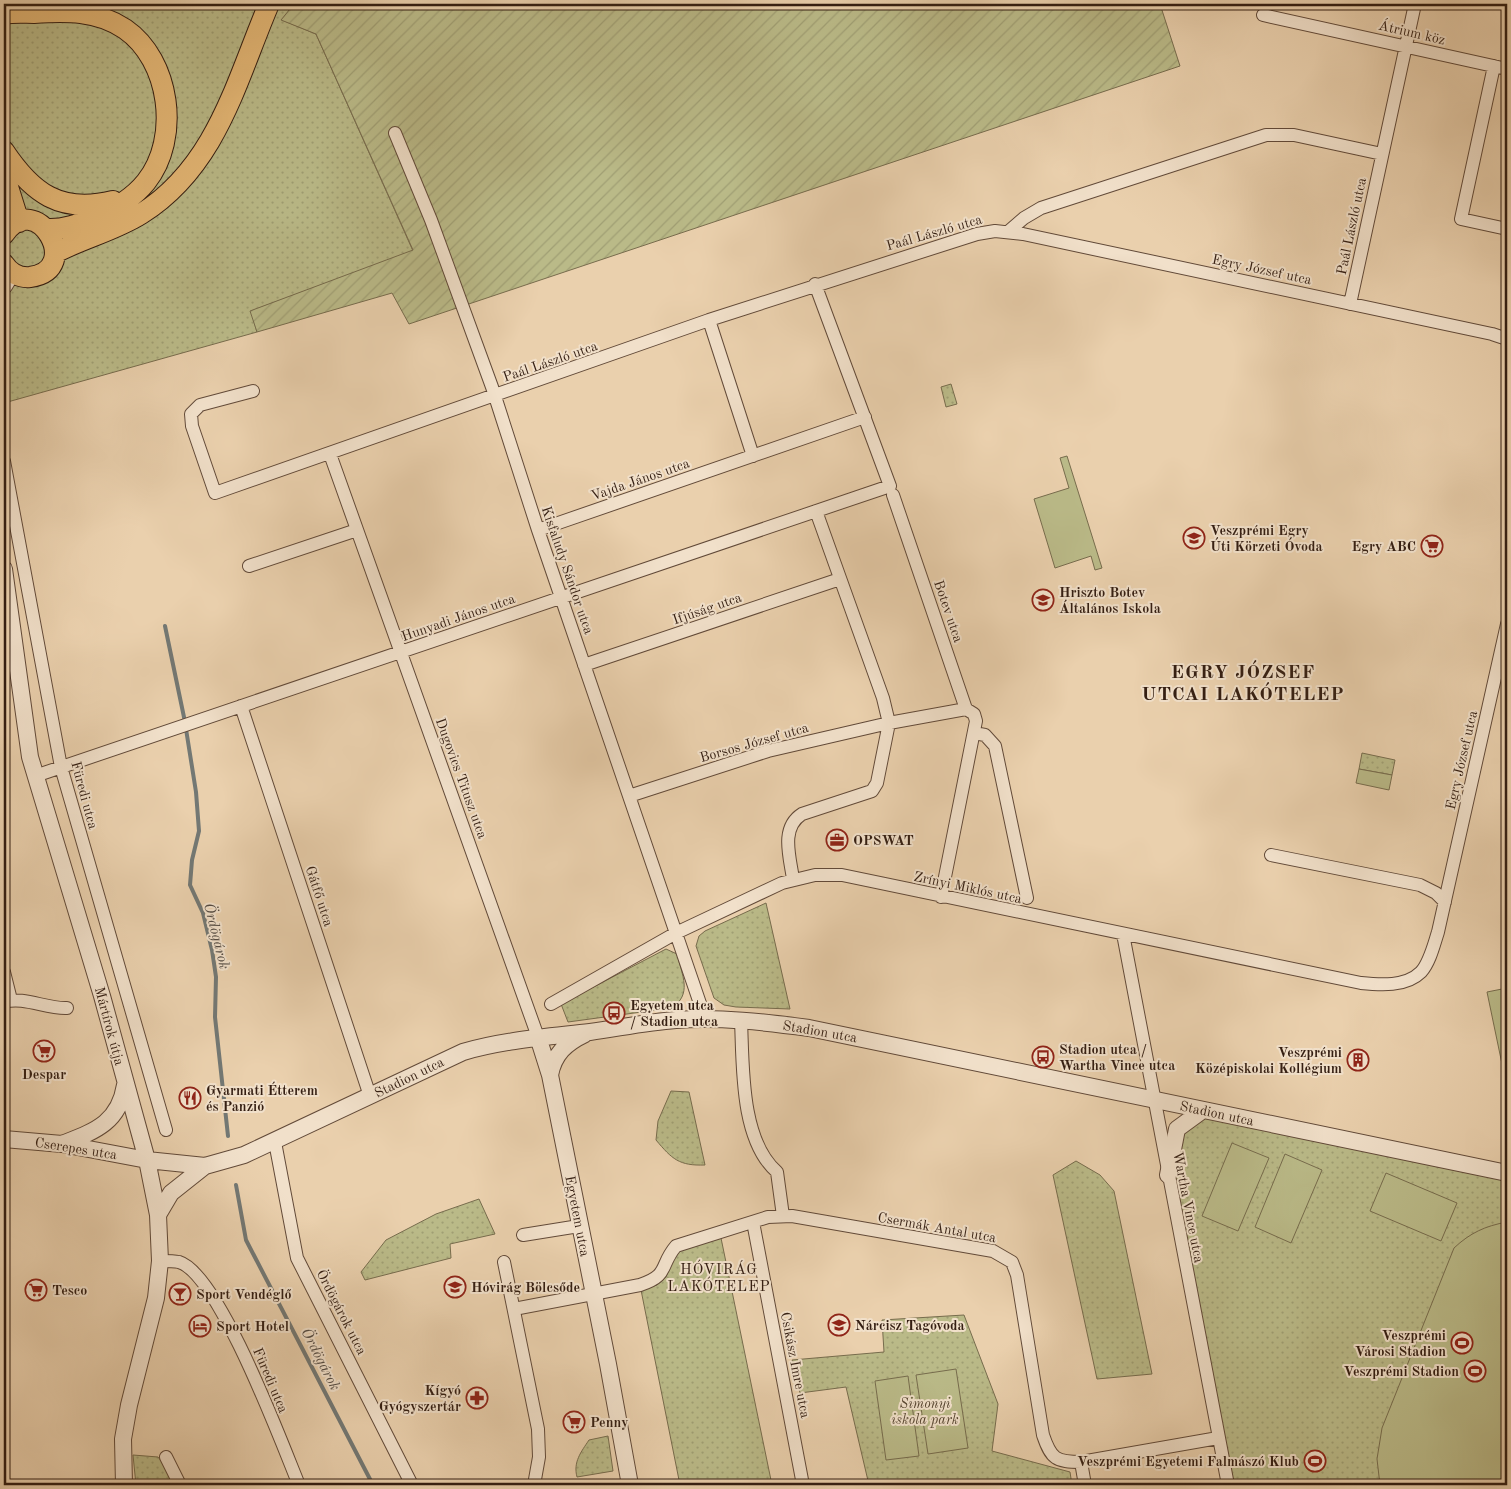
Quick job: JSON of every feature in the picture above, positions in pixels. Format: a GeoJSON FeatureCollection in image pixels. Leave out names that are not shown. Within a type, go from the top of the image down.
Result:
{"type":"FeatureCollection","features":[{"type":"Feature","properties":{"kind":"main road"},"geometry":{"type":"LineString","coordinates":[[4,12],[25,4]]}},
{"type":"Feature","properties":{"kind":"main road"},"geometry":{"type":"LineString","coordinates":[[55,253],[140,215],[155,205],[182,181],[216,135],[269,4]]}},
{"type":"Feature","properties":{"kind":"main road"},"geometry":{"type":"LineString","coordinates":[[4,12],[54,10],[87,13],[124,28],[150,54],[161,74],[165,89],[166,128],[157,161],[147,181],[136,192],[103,214],[58,229],[47,229]]}},
{"type":"Feature","properties":{"kind":"main road"},"geometry":{"type":"LineString","coordinates":[[4,151],[20,174],[38,191],[55,200],[71,205],[88,206],[116,200],[136,192]]}},
{"type":"Feature","properties":{"kind":"main road"},"geometry":{"type":"LineString","coordinates":[[4,174],[11,228],[34,222],[47,229],[52,236],[55,253],[48,268],[42,273],[28,277],[7,275]]}},
{"type":"Feature","properties":{"kind":"street","name":"Paál László utca"},"geometry":{"type":"LineString","coordinates":[[1350,304],[1415,4]]}},
{"type":"Feature","properties":{"kind":"street","name":"Átrium köz"},"geometry":{"type":"LineString","coordinates":[[1263,15],[1507,69]]}},
{"type":"Feature","properties":{"kind":"street"},"geometry":{"type":"LineString","coordinates":[[1494,66],[1461,220],[1507,229]]}},
{"type":"Feature","properties":{"kind":"street","name":"Kisfaludy Sándor utca"},"geometry":{"type":"LineString","coordinates":[[395,133],[434,229],[495,396],[538,530],[705,1018]]}},
{"type":"Feature","properties":{"kind":"street"},"geometry":{"type":"LineString","coordinates":[[1009,231],[1024,218],[1041,208],[1266,135],[1294,135],[1382,154]]}},
{"type":"Feature","properties":{"kind":"street","name":"Paál László utca"},"geometry":{"type":"LineString","coordinates":[[495,396],[815,284],[977,234],[1009,231]]}},
{"type":"Feature","properties":{"kind":"street","name":"Egry József utca"},"geometry":{"type":"LineString","coordinates":[[1009,231],[1492,334],[1507,339]]}},
{"type":"Feature","properties":{"kind":"street","name":"Botev utca"},"geometry":{"type":"LineString","coordinates":[[815,284],[892,491],[966,709],[974,714],[976,721],[940,897]]}},
{"type":"Feature","properties":{"kind":"street"},"geometry":{"type":"LineString","coordinates":[[710,320],[753,456]]}},
{"type":"Feature","properties":{"kind":"street"},"geometry":{"type":"LineString","coordinates":[[253,391],[200,405],[191,414],[192,426],[215,493],[495,396]]}},
{"type":"Feature","properties":{"kind":"street","name":"Vajda János utca"},"geometry":{"type":"LineString","coordinates":[[538,530],[864,417]]}},
{"type":"Feature","properties":{"kind":"street","name":"Dugovics Titusz utca"},"geometry":{"type":"LineString","coordinates":[[330,454],[538,1037]]}},
{"type":"Feature","properties":{"kind":"street","name":"Füredi utca"},"geometry":{"type":"LineString","coordinates":[[4,461],[61,767],[166,1130]]}},
{"type":"Feature","properties":{"kind":"street","name":"Hunyadi János utca"},"geometry":{"type":"LineString","coordinates":[[35,776],[816,512],[892,491]]}},
{"type":"Feature","properties":{"kind":"street"},"geometry":{"type":"LineString","coordinates":[[792,879],[788,838],[792,821],[802,814],[872,790],[877,782],[889,723],[883,698],[816,512]]}},
{"type":"Feature","properties":{"kind":"street"},"geometry":{"type":"LineString","coordinates":[[249,566],[357,530]]}},
{"type":"Feature","properties":{"kind":"street","name":"Mártírok útja"},"geometry":{"type":"LineString","coordinates":[[4,570],[5,591],[25,729],[35,776],[102,996],[147,1160],[158,1215],[160,1261],[156,1298],[129,1405],[123,1438],[124,1485]]}},
{"type":"Feature","properties":{"kind":"street","name":"Ifjúság utca"},"geometry":{"type":"LineString","coordinates":[[584,665],[840,579]]}},
{"type":"Feature","properties":{"kind":"street","name":"Egry József utca"},"geometry":{"type":"LineString","coordinates":[[1405,980],[1421,972],[1430,954],[1445,902],[1507,624]]}},
{"type":"Feature","properties":{"kind":"street","name":"Gátfő utca"},"geometry":{"type":"LineString","coordinates":[[241,706],[370,1096]]}},
{"type":"Feature","properties":{"kind":"street","name":"Borsos József utca"},"geometry":{"type":"LineString","coordinates":[[629,796],[768,751],[889,723],[966,709]]}},
{"type":"Feature","properties":{"kind":"street"},"geometry":{"type":"LineString","coordinates":[[974,733],[985,735],[995,746],[1027,898]]}},
{"type":"Feature","properties":{"kind":"street"},"geometry":{"type":"LineString","coordinates":[[1271,855],[1420,885],[1436,894],[1445,902]]}},
{"type":"Feature","properties":{"kind":"street","name":"Zrínyi Miklós utca"},"geometry":{"type":"LineString","coordinates":[[551,1004],[676,933],[792,879],[815,875],[842,875],[1361,984],[1385,986],[1405,980]]}},
{"type":"Feature","properties":{"kind":"street","name":"Wartha Vince utca"},"geometry":{"type":"LineString","coordinates":[[1123,934],[1228,1485]]}},
{"type":"Feature","properties":{"kind":"street"},"geometry":{"type":"LineString","coordinates":[[4,972],[7,1001],[67,1008]]}},
{"type":"Feature","properties":{"kind":"street","name":"Stadion utca"},"geometry":{"type":"LineString","coordinates":[[147,1160],[205,1166],[224,1162],[275,1142],[462,1052],[487,1045],[666,1021],[705,1018],[809,1028],[1507,1173]]}},
{"type":"Feature","properties":{"kind":"street"},"geometry":{"type":"LineString","coordinates":[[741,1020],[744,1097],[754,1132],[767,1163],[777,1172],[783,1216]]}},
{"type":"Feature","properties":{"kind":"street"},"geometry":{"type":"LineString","coordinates":[[550,1075],[556,1056],[563,1048],[590,1032]]}},
{"type":"Feature","properties":{"kind":"street","name":"Egyetem utca"},"geometry":{"type":"LineString","coordinates":[[538,1037],[550,1075],[630,1485]]}},
{"type":"Feature","properties":{"kind":"street"},"geometry":{"type":"LineString","coordinates":[[62,1144],[102,1126],[122,1101],[126,1084]]}},
{"type":"Feature","properties":{"kind":"street"},"geometry":{"type":"LineString","coordinates":[[1168,1174],[1177,1129],[1203,1110]]}},
{"type":"Feature","properties":{"kind":"street","name":"Cserepes utca"},"geometry":{"type":"LineString","coordinates":[[4,1140],[62,1144],[147,1160]]}},
{"type":"Feature","properties":{"kind":"street","name":"Ördögárok utca"},"geometry":{"type":"LineString","coordinates":[[275,1142],[297,1258],[412,1485]]}},
{"type":"Feature","properties":{"kind":"street"},"geometry":{"type":"LineString","coordinates":[[158,1215],[172,1193],[205,1166]]}},
{"type":"Feature","properties":{"kind":"street","name":"Csermák Antal utca"},"geometry":{"type":"LineString","coordinates":[[514,1309],[655,1280],[662,1274],[668,1255],[676,1246],[768,1217],[792,1216],[993,1250],[1012,1262],[1017,1275],[1044,1436],[1048,1451],[1061,1462],[1081,1462],[1218,1438]]}},
{"type":"Feature","properties":{"kind":"street","name":"Csikász Imre utca"},"geometry":{"type":"LineString","coordinates":[[753,1222],[803,1485]]}},
{"type":"Feature","properties":{"kind":"street"},"geometry":{"type":"LineString","coordinates":[[523,1235],[579,1226]]}},
{"type":"Feature","properties":{"kind":"street","name":"Füredi utca"},"geometry":{"type":"LineString","coordinates":[[160,1261],[180,1262],[188,1268],[209,1291],[222,1310],[230,1324],[300,1485]]}},
{"type":"Feature","properties":{"kind":"street"},"geometry":{"type":"LineString","coordinates":[[504,1262],[538,1430],[539,1457],[534,1485]]}},
{"type":"Feature","properties":{"kind":"street"},"geometry":{"type":"LineString","coordinates":[[166,1457],[180,1485]]}},
{"type":"Feature","properties":{"kind":"street"},"geometry":{"type":"LineString","coordinates":[[1081,1462],[1085,1485]]}},
{"type":"Feature","properties":{"kind":"green space"},"geometry":{"type":"Polygon","coordinates":[[[25,4],[294,4],[282,20],[316,34],[413,251],[251,311],[257,332],[4,403],[4,10],[25,4]]]}},
{"type":"Feature","properties":{"kind":"green space"},"geometry":{"type":"Polygon","coordinates":[[[294,4],[1160,4],[1180,66],[409,324],[392,293],[257,332],[250,311],[413,250],[316,34],[281,20],[294,4]]]}},
{"type":"Feature","properties":{"kind":"green space"},"geometry":{"type":"Polygon","coordinates":[[[951,384],[957,404],[946,407],[941,387],[951,384]]]}},
{"type":"Feature","properties":{"kind":"green space"},"geometry":{"type":"Polygon","coordinates":[[[1067,456],[1102,568],[1095,570],[1091,556],[1055,568],[1034,499],[1069,488],[1060,458],[1067,456]]]}},
{"type":"Feature","properties":{"kind":"green space"},"geometry":{"type":"Polygon","coordinates":[[[1362,753],[1395,760],[1392,775],[1359,769],[1362,753]]]}},
{"type":"Feature","properties":{"kind":"green space"},"geometry":{"type":"Polygon","coordinates":[[[1359,769],[1392,775],[1389,790],[1356,783],[1359,769]]]}},
{"type":"Feature","properties":{"kind":"green space"},"geometry":{"type":"Polygon","coordinates":[[[766,903],[790,1009],[724,1005],[714,998],[696,946],[699,936],[705,931],[766,903]]]}},
{"type":"Feature","properties":{"kind":"green space"},"geometry":{"type":"Polygon","coordinates":[[[666,949],[677,954],[683,977],[684,991],[678,1003],[671,1008],[568,1022],[561,1004],[666,949]]]}},
{"type":"Feature","properties":{"kind":"green space"},"geometry":{"type":"Polygon","coordinates":[[[1507,988],[1507,1062],[1502,1064],[1487,992],[1507,988]]]}},
{"type":"Feature","properties":{"kind":"green space"},"geometry":{"type":"Polygon","coordinates":[[[671,1091],[689,1092],[705,1165],[682,1163],[672,1157],[656,1140],[658,1121],[671,1091]]]}},
{"type":"Feature","properties":{"kind":"green space"},"geometry":{"type":"Polygon","coordinates":[[[1203,1110],[1507,1174],[1507,1485],[1229,1485],[1168,1175],[1177,1129],[1203,1110]]]}},
{"type":"Feature","properties":{"kind":"green space"},"geometry":{"type":"Polygon","coordinates":[[[1232,1143],[1269,1158],[1238,1231],[1202,1216],[1232,1143]]]}},
{"type":"Feature","properties":{"kind":"green space"},"geometry":{"type":"Polygon","coordinates":[[[1285,1154],[1322,1170],[1291,1243],[1255,1227],[1285,1154]]]}},
{"type":"Feature","properties":{"kind":"green space"},"geometry":{"type":"Polygon","coordinates":[[[1076,1161],[1100,1175],[1114,1191],[1152,1374],[1097,1379],[1053,1175],[1076,1161]]]}},
{"type":"Feature","properties":{"kind":"green space"},"geometry":{"type":"Polygon","coordinates":[[[1386,1173],[1457,1203],[1441,1241],[1370,1211],[1386,1173]]]}},
{"type":"Feature","properties":{"kind":"green space"},"geometry":{"type":"Polygon","coordinates":[[[479,1199],[495,1234],[450,1244],[451,1258],[365,1280],[361,1272],[386,1240],[436,1214],[479,1199]]]}},
{"type":"Feature","properties":{"kind":"green space","name":"Veszprémi Városi Stadion"},"geometry":{"type":"Polygon","coordinates":[[[1507,1222],[1507,1485],[1380,1485],[1377,1459],[1382,1428],[1454,1248],[1478,1231],[1507,1222]]]}},
{"type":"Feature","properties":{"kind":"green space"},"geometry":{"type":"Polygon","coordinates":[[[721,1238],[772,1485],[680,1485],[641,1290],[657,1285],[666,1277],[673,1258],[679,1250],[721,1238]]]}},
{"type":"Feature","properties":{"kind":"green space","name":"Simonyi iskola park"},"geometry":{"type":"Polygon","coordinates":[[[964,1315],[998,1404],[992,1451],[1070,1472],[1072,1485],[869,1485],[846,1387],[800,1393],[792,1360],[884,1352],[882,1320],[964,1315]]]}},
{"type":"Feature","properties":{"kind":"green space"},"geometry":{"type":"Polygon","coordinates":[[[956,1369],[968,1448],[928,1454],[916,1375],[956,1369]]]}},
{"type":"Feature","properties":{"kind":"green space"},"geometry":{"type":"Polygon","coordinates":[[[908,1376],[919,1456],[886,1460],[875,1381],[908,1376]]]}},
{"type":"Feature","properties":{"kind":"green space"},"geometry":{"type":"Polygon","coordinates":[[[608,1436],[613,1471],[577,1477],[577,1462],[589,1440],[608,1436]]]}},
{"type":"Feature","properties":{"kind":"green space"},"geometry":{"type":"Polygon","coordinates":[[[133,1455],[158,1457],[180,1485],[136,1485],[133,1455]]]}},
{"type":"Feature","properties":{"kind":"waterway","name":"Ördögárok"},"geometry":{"type":"LineString","coordinates":[[165,626],[185,722]]}},
{"type":"Feature","properties":{"kind":"waterway","name":"Ördögárok"},"geometry":{"type":"LineString","coordinates":[[186,729],[196,792],[199,831],[192,860],[190,885],[203,913],[212,950],[216,977],[215,1017],[228,1136]]}},
{"type":"Feature","properties":{"kind":"waterway","name":"Ördögárok"},"geometry":{"type":"LineString","coordinates":[[236,1185],[246,1240],[373,1485]]}},
{"type":"Feature","properties":{"kind":"place","name":"Veszprémi Egry Úti Körzeti Óvoda"},"geometry":{"type":"Point","coordinates":[1194,538]}},
{"type":"Feature","properties":{"kind":"place","name":"Egry ABC"},"geometry":{"type":"Point","coordinates":[1432,546]}},
{"type":"Feature","properties":{"kind":"place","name":"Hriszto Botev Általános Iskola"},"geometry":{"type":"Point","coordinates":[1043,600]}},
{"type":"Feature","properties":{"kind":"place","name":"OPSWAT"},"geometry":{"type":"Point","coordinates":[837,840]}},
{"type":"Feature","properties":{"kind":"place","name":"Egyetem utca / Stadion utca"},"geometry":{"type":"Point","coordinates":[614,1013]}},
{"type":"Feature","properties":{"kind":"place","name":"Despar"},"geometry":{"type":"Point","coordinates":[44,1051]}},
{"type":"Feature","properties":{"kind":"place","name":"Stadion utca / Wartha Vince utca"},"geometry":{"type":"Point","coordinates":[1043,1057]}},
{"type":"Feature","properties":{"kind":"place","name":"Veszprémi Középiskolai Kollégium"},"geometry":{"type":"Point","coordinates":[1358,1060]}},
{"type":"Feature","properties":{"kind":"place","name":"Gyarmati Étterem és Panzió"},"geometry":{"type":"Point","coordinates":[190,1098]}},
{"type":"Feature","properties":{"kind":"place","name":"Hóvirág Bölcsőde"},"geometry":{"type":"Point","coordinates":[455,1287]}},
{"type":"Feature","properties":{"kind":"place","name":"Tesco"},"geometry":{"type":"Point","coordinates":[36,1290]}},
{"type":"Feature","properties":{"kind":"place","name":"Sport Vendéglő"},"geometry":{"type":"Point","coordinates":[180,1294]}},
{"type":"Feature","properties":{"kind":"place","name":"Nárcisz Tagóvoda"},"geometry":{"type":"Point","coordinates":[839,1325]}},
{"type":"Feature","properties":{"kind":"place","name":"Sport Hotel"},"geometry":{"type":"Point","coordinates":[200,1326]}},
{"type":"Feature","properties":{"kind":"place","name":"Veszprémi Városi Stadion"},"geometry":{"type":"Point","coordinates":[1462,1343]}},
{"type":"Feature","properties":{"kind":"place","name":"Veszprémi Stadion"},"geometry":{"type":"Point","coordinates":[1475,1371]}},
{"type":"Feature","properties":{"kind":"place","name":"Kígyó Gyógyszertár"},"geometry":{"type":"Point","coordinates":[477,1398]}},
{"type":"Feature","properties":{"kind":"place","name":"Penny"},"geometry":{"type":"Point","coordinates":[574,1422]}},
{"type":"Feature","properties":{"kind":"place","name":"Veszprémi Egyetemi Falmászó Klub"},"geometry":{"type":"Point","coordinates":[1315,1461]}},
{"type":"Feature","properties":{"kind":"district","name":"EGRY JÓZSEF UTCAI LAKÓTELEP"},"geometry":{"type":"Point","coordinates":[1243,682]}},
{"type":"Feature","properties":{"kind":"district","name":"HÓVIRÁG LAKÓTELEP"},"geometry":{"type":"Point","coordinates":[719,1278]}}]}
